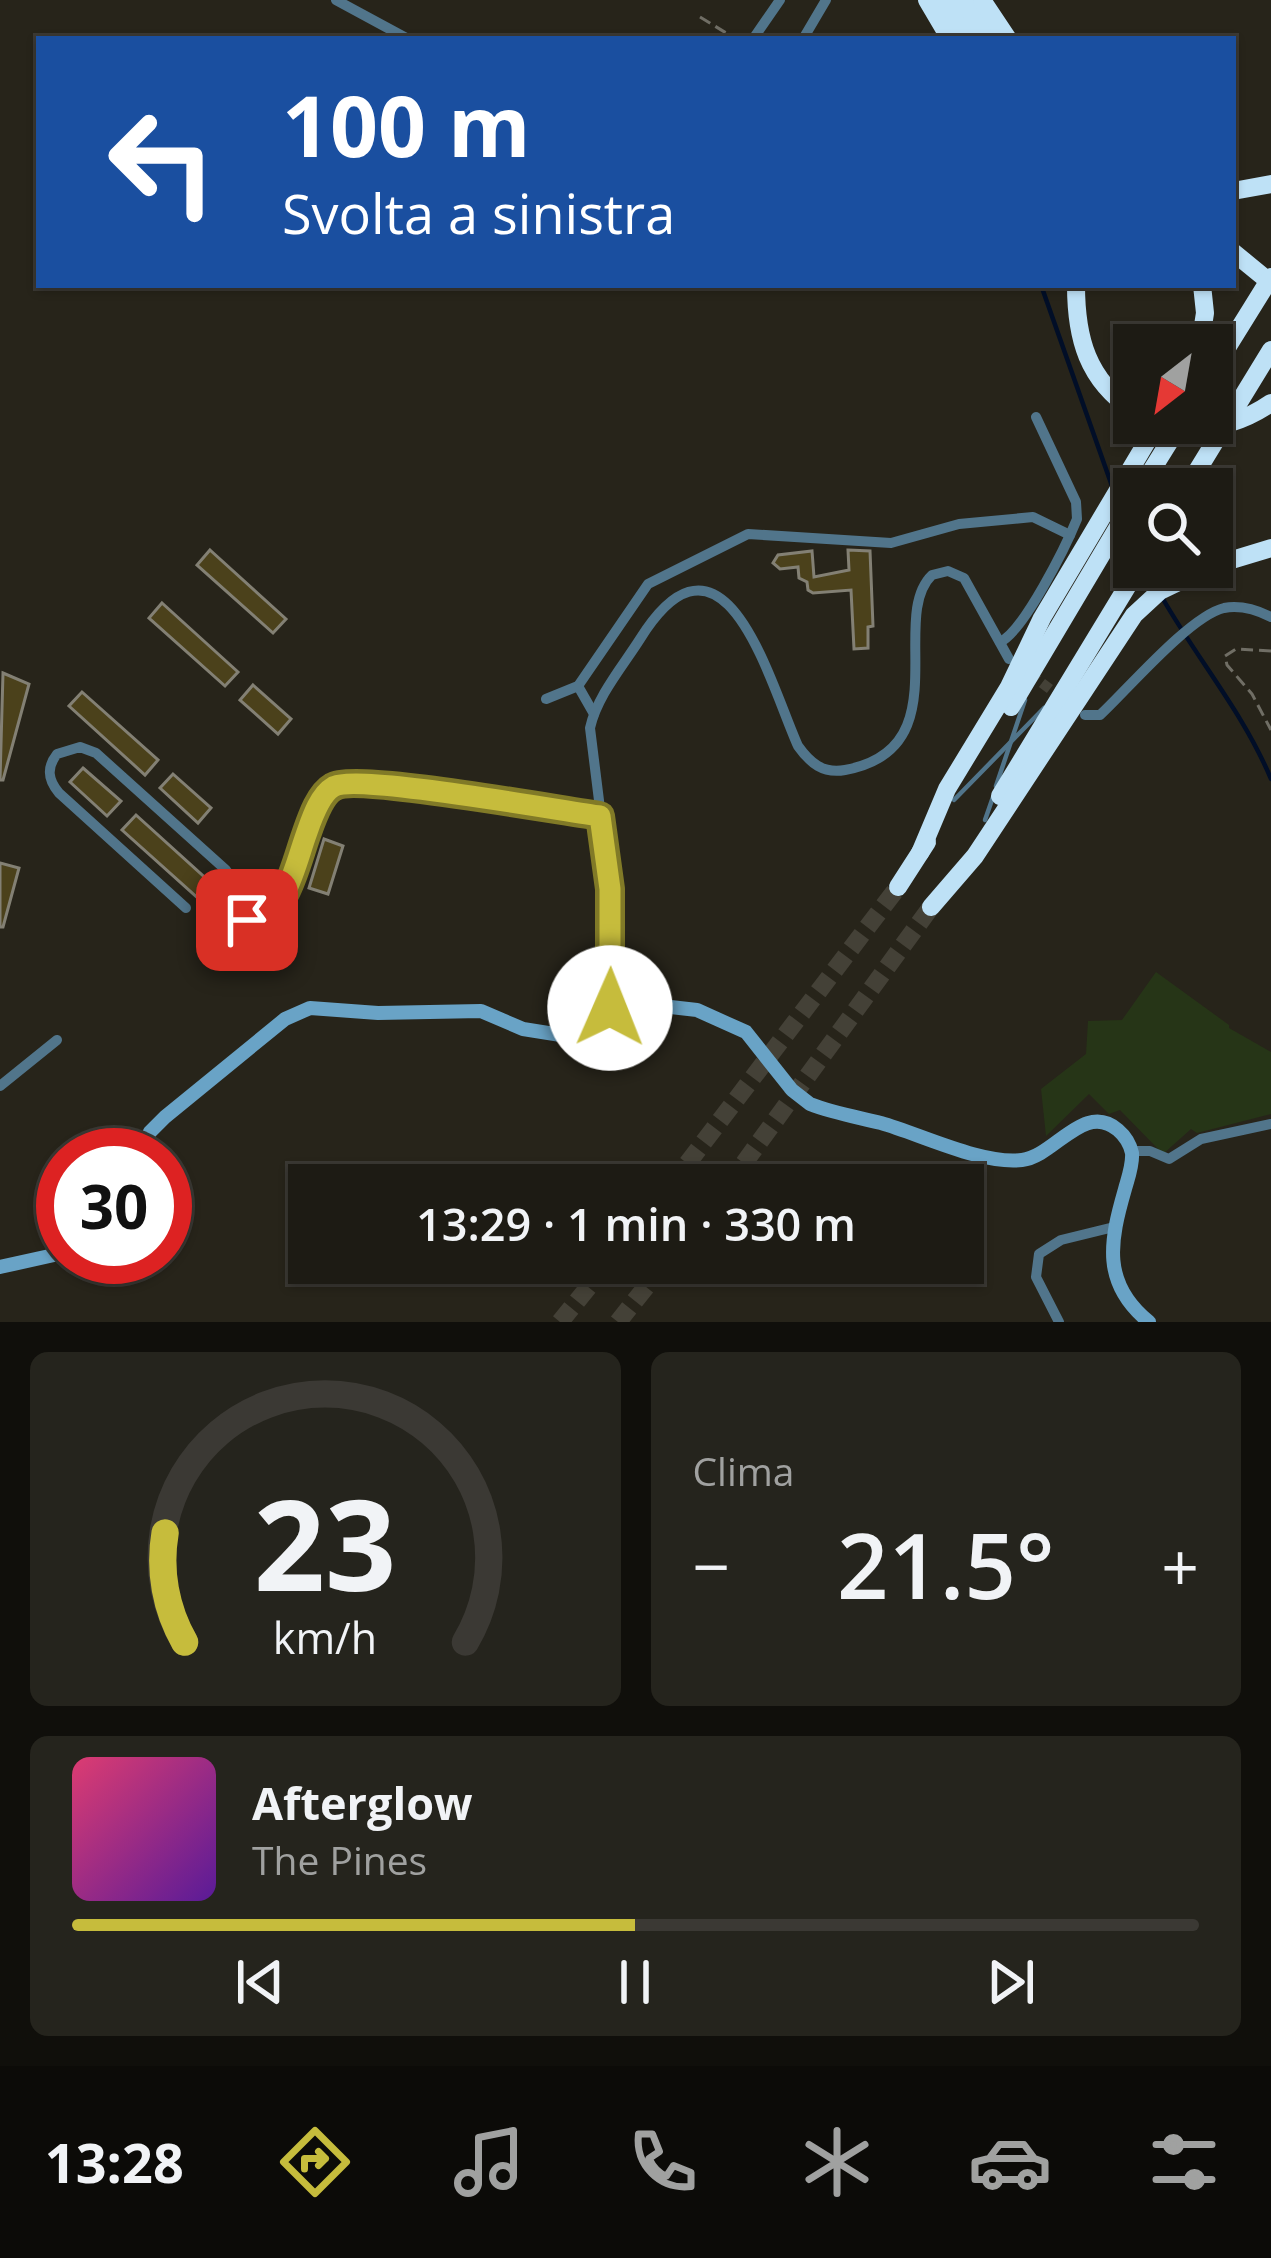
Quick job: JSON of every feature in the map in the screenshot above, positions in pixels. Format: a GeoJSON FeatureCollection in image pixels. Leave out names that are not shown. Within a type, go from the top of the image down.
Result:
{"type":"FeatureCollection","features":[{"type":"Feature","properties":{"kind":"highway"},"geometry":{"type":"LineString","coordinates":[[927,0],[948,36]]}},
{"type":"Feature","properties":{"kind":"highway"},"geometry":{"type":"LineString","coordinates":[[945,0],[968,36]]}},
{"type":"Feature","properties":{"kind":"highway"},"geometry":{"type":"LineString","coordinates":[[963,0],[986,36]]}},
{"type":"Feature","properties":{"kind":"highway"},"geometry":{"type":"LineString","coordinates":[[982,0],[1006,36]]}},
{"type":"Feature","properties":{"kind":"highway"},"geometry":{"type":"LineString","coordinates":[[1236,190],[1271,184]]}},
{"type":"Feature","properties":{"kind":"highway"},"geometry":{"type":"LineString","coordinates":[[1233,339],[1271,280],[1236,254]]}},
{"type":"Feature","properties":{"kind":"highway"},"geometry":{"type":"LineString","coordinates":[[1076,288],[1078,330],[1090,365],[1113,395]]}},
{"type":"Feature","properties":{"kind":"highway"},"geometry":{"type":"LineString","coordinates":[[1202,288],[1204,324]]}},
{"type":"Feature","properties":{"kind":"highway"},"geometry":{"type":"LineString","coordinates":[[1199,468],[1271,350]]}},
{"type":"Feature","properties":{"kind":"highway"},"geometry":{"type":"LineString","coordinates":[[1233,420],[1271,403]]}},
{"type":"Feature","properties":{"kind":"highway"},"geometry":{"type":"LineString","coordinates":[[898,887],[1037,662],[1148,444]]}},
{"type":"Feature","properties":{"kind":"highway"},"geometry":{"type":"LineString","coordinates":[[920,853],[947,789],[1086,561],[1113,527]]}},
{"type":"Feature","properties":{"kind":"highway"},"geometry":{"type":"LineString","coordinates":[[1233,560],[1271,548]]}},
{"type":"Feature","properties":{"kind":"highway"},"geometry":{"type":"LineString","coordinates":[[1126,588],[931,907],[975,856],[1134,615],[1166,588]]}},
{"type":"Feature","properties":{"kind":"street"},"geometry":{"type":"LineString","coordinates":[[336,0],[402,36]]}},
{"type":"Feature","properties":{"kind":"street"},"geometry":{"type":"LineString","coordinates":[[755,36],[780,0]]}},
{"type":"Feature","properties":{"kind":"street"},"geometry":{"type":"LineString","coordinates":[[804,36],[826,0]]}},
{"type":"Feature","properties":{"kind":"street"},"geometry":{"type":"LineString","coordinates":[[1000,642],[1022,620],[1077,519],[1076,502],[1036,417]]}},
{"type":"Feature","properties":{"kind":"street"},"geometry":{"type":"LineString","coordinates":[[546,699],[578,686],[642,589],[662,574],[748,534],[884,544],[959,524],[1033,518],[1070,535]]}},
{"type":"Feature","properties":{"kind":"street"},"geometry":{"type":"LineString","coordinates":[[609,1020],[610,901],[590,737],[594,715],[656,614],[683,595],[717,597],[740,614],[798,746],[809,760],[828,770],[874,760],[890,749],[905,728],[917,667],[918,604],[928,578],[948,572],[964,578],[1009,659]]}},
{"type":"Feature","properties":{"kind":"street"},"geometry":{"type":"LineString","coordinates":[[1085,715],[1100,715],[1208,616],[1232,608],[1271,616]]}},
{"type":"Feature","properties":{"kind":"street"},"geometry":{"type":"LineString","coordinates":[[578,686],[594,715]]}},
{"type":"Feature","properties":{"kind":"street"},"geometry":{"type":"LineString","coordinates":[[186,908],[52,785],[50,768],[57,754],[80,746],[96,753],[226,870],[235,883],[238,908],[247,920],[258,923],[270,915],[285,891],[319,805],[339,784],[415,789],[600,816]]}},
{"type":"Feature","properties":{"kind":"street"},"geometry":{"type":"LineString","coordinates":[[155,1128],[300,1011],[481,1011],[523,1029],[567,1036],[661,1005],[711,1014],[752,1038],[792,1090],[810,1104],[990,1156],[1015,1161],[1032,1158],[1095,1121],[1118,1130],[1132,1151],[1112,1249],[1118,1280],[1133,1308],[1149,1322]]}},
{"type":"Feature","properties":{"kind":"street"},"geometry":{"type":"LineString","coordinates":[[0,1086],[57,1040]]}},
{"type":"Feature","properties":{"kind":"street"},"geometry":{"type":"LineString","coordinates":[[1132,1151],[1150,1151],[1168,1160],[1201,1139],[1271,1124]]}},
{"type":"Feature","properties":{"kind":"street"},"geometry":{"type":"LineString","coordinates":[[1059,1322],[1036,1277],[1039,1254],[1061,1240],[1114,1227]]}},
{"type":"Feature","properties":{"kind":"street"},"geometry":{"type":"LineString","coordinates":[[0,1268],[36,1259]]}},
{"type":"Feature","properties":{"kind":"lane"},"geometry":{"type":"LineString","coordinates":[[985,820],[1037,662]]}},
{"type":"Feature","properties":{"kind":"lane"},"geometry":{"type":"LineString","coordinates":[[954,800],[1069,682]]}},
{"type":"Feature","properties":{"kind":"path"},"geometry":{"type":"LineString","coordinates":[[700,17],[732,36]]}},
{"type":"Feature","properties":{"kind":"path"},"geometry":{"type":"LineString","coordinates":[[1271,651],[1230,649],[1225,660],[1252,694],[1271,730]]}},
{"type":"Feature","properties":{"kind":"green space"},"geometry":{"type":"Polygon","coordinates":[[[1156,972],[1229,1028],[1271,1052],[1271,1114],[1197,1133],[1191,1129],[1163,1154],[1120,1110],[1109,1114],[1089,1094],[1046,1136],[1041,1089],[1086,1054],[1088,1021],[1122,1020],[1156,972]]]}},
{"type":"Feature","properties":{"kind":"building"},"geometry":{"type":"Polygon","coordinates":[[[210,550],[286,619],[273,633],[197,565],[210,550]]]}},
{"type":"Feature","properties":{"kind":"building"},"geometry":{"type":"Polygon","coordinates":[[[848,550],[870,551],[873,626],[868,627],[868,648],[854,649],[851,590],[813,593],[799,578],[798,567],[780,569],[773,563],[778,555],[812,551],[814,577],[849,570],[848,550]]]}},
{"type":"Feature","properties":{"kind":"building"},"geometry":{"type":"Polygon","coordinates":[[[162,603],[238,672],[225,686],[149,618],[162,603]]]}},
{"type":"Feature","properties":{"kind":"building"},"geometry":{"type":"Polygon","coordinates":[[[3,673],[29,684],[0,780],[3,673]]]}},
{"type":"Feature","properties":{"kind":"building"},"geometry":{"type":"Polygon","coordinates":[[[253,685],[291,719],[278,734],[240,700],[253,685]]]}},
{"type":"Feature","properties":{"kind":"building"},"geometry":{"type":"Polygon","coordinates":[[[82,692],[158,760],[145,775],[69,706],[82,692]]]}},
{"type":"Feature","properties":{"kind":"building"},"geometry":{"type":"Polygon","coordinates":[[[83,768],[121,801],[107,816],[70,782],[83,768]]]}},
{"type":"Feature","properties":{"kind":"building"},"geometry":{"type":"Polygon","coordinates":[[[173,774],[211,808],[198,823],[160,788],[173,774]]]}},
{"type":"Feature","properties":{"kind":"building"},"geometry":{"type":"Polygon","coordinates":[[[136,815],[212,884],[199,899],[122,830],[136,815]]]}},
{"type":"Feature","properties":{"kind":"building"},"geometry":{"type":"Polygon","coordinates":[[[324,839],[343,846],[328,894],[309,888],[324,839]]]}},
{"type":"Feature","properties":{"kind":"building"},"geometry":{"type":"Polygon","coordinates":[[[0,863],[19,868],[3,927],[0,927],[0,863]]]}},
{"type":"Feature","properties":{"kind":"waterway"},"geometry":{"type":"LineString","coordinates":[[1042,288],[1112,486]]}},
{"type":"Feature","properties":{"kind":"waterway"},"geometry":{"type":"LineString","coordinates":[[1163,599],[1234,710],[1271,779]]}},
{"type":"Feature","properties":{"kind":"tunnel"},"geometry":{"type":"LineString","coordinates":[[1030,674],[1063,699]]}},
{"type":"Feature","properties":{"kind":"tunnel"},"geometry":{"type":"LineString","coordinates":[[687,1164],[898,887]]}},
{"type":"Feature","properties":{"kind":"tunnel"},"geometry":{"type":"LineString","coordinates":[[743,1164],[931,907]]}},
{"type":"Feature","properties":{"kind":"tunnel"},"geometry":{"type":"LineString","coordinates":[[560,1322],[591,1284]]}},
{"type":"Feature","properties":{"kind":"tunnel"},"geometry":{"type":"LineString","coordinates":[[618,1322],[648,1284]]}},
{"type":"Feature","properties":{"kind":"route"},"geometry":{"type":"LineString","coordinates":[[247,920],[258,923],[270,915],[285,891],[319,805],[339,784],[415,789],[600,816],[610,889],[610,1008]]}}]}
